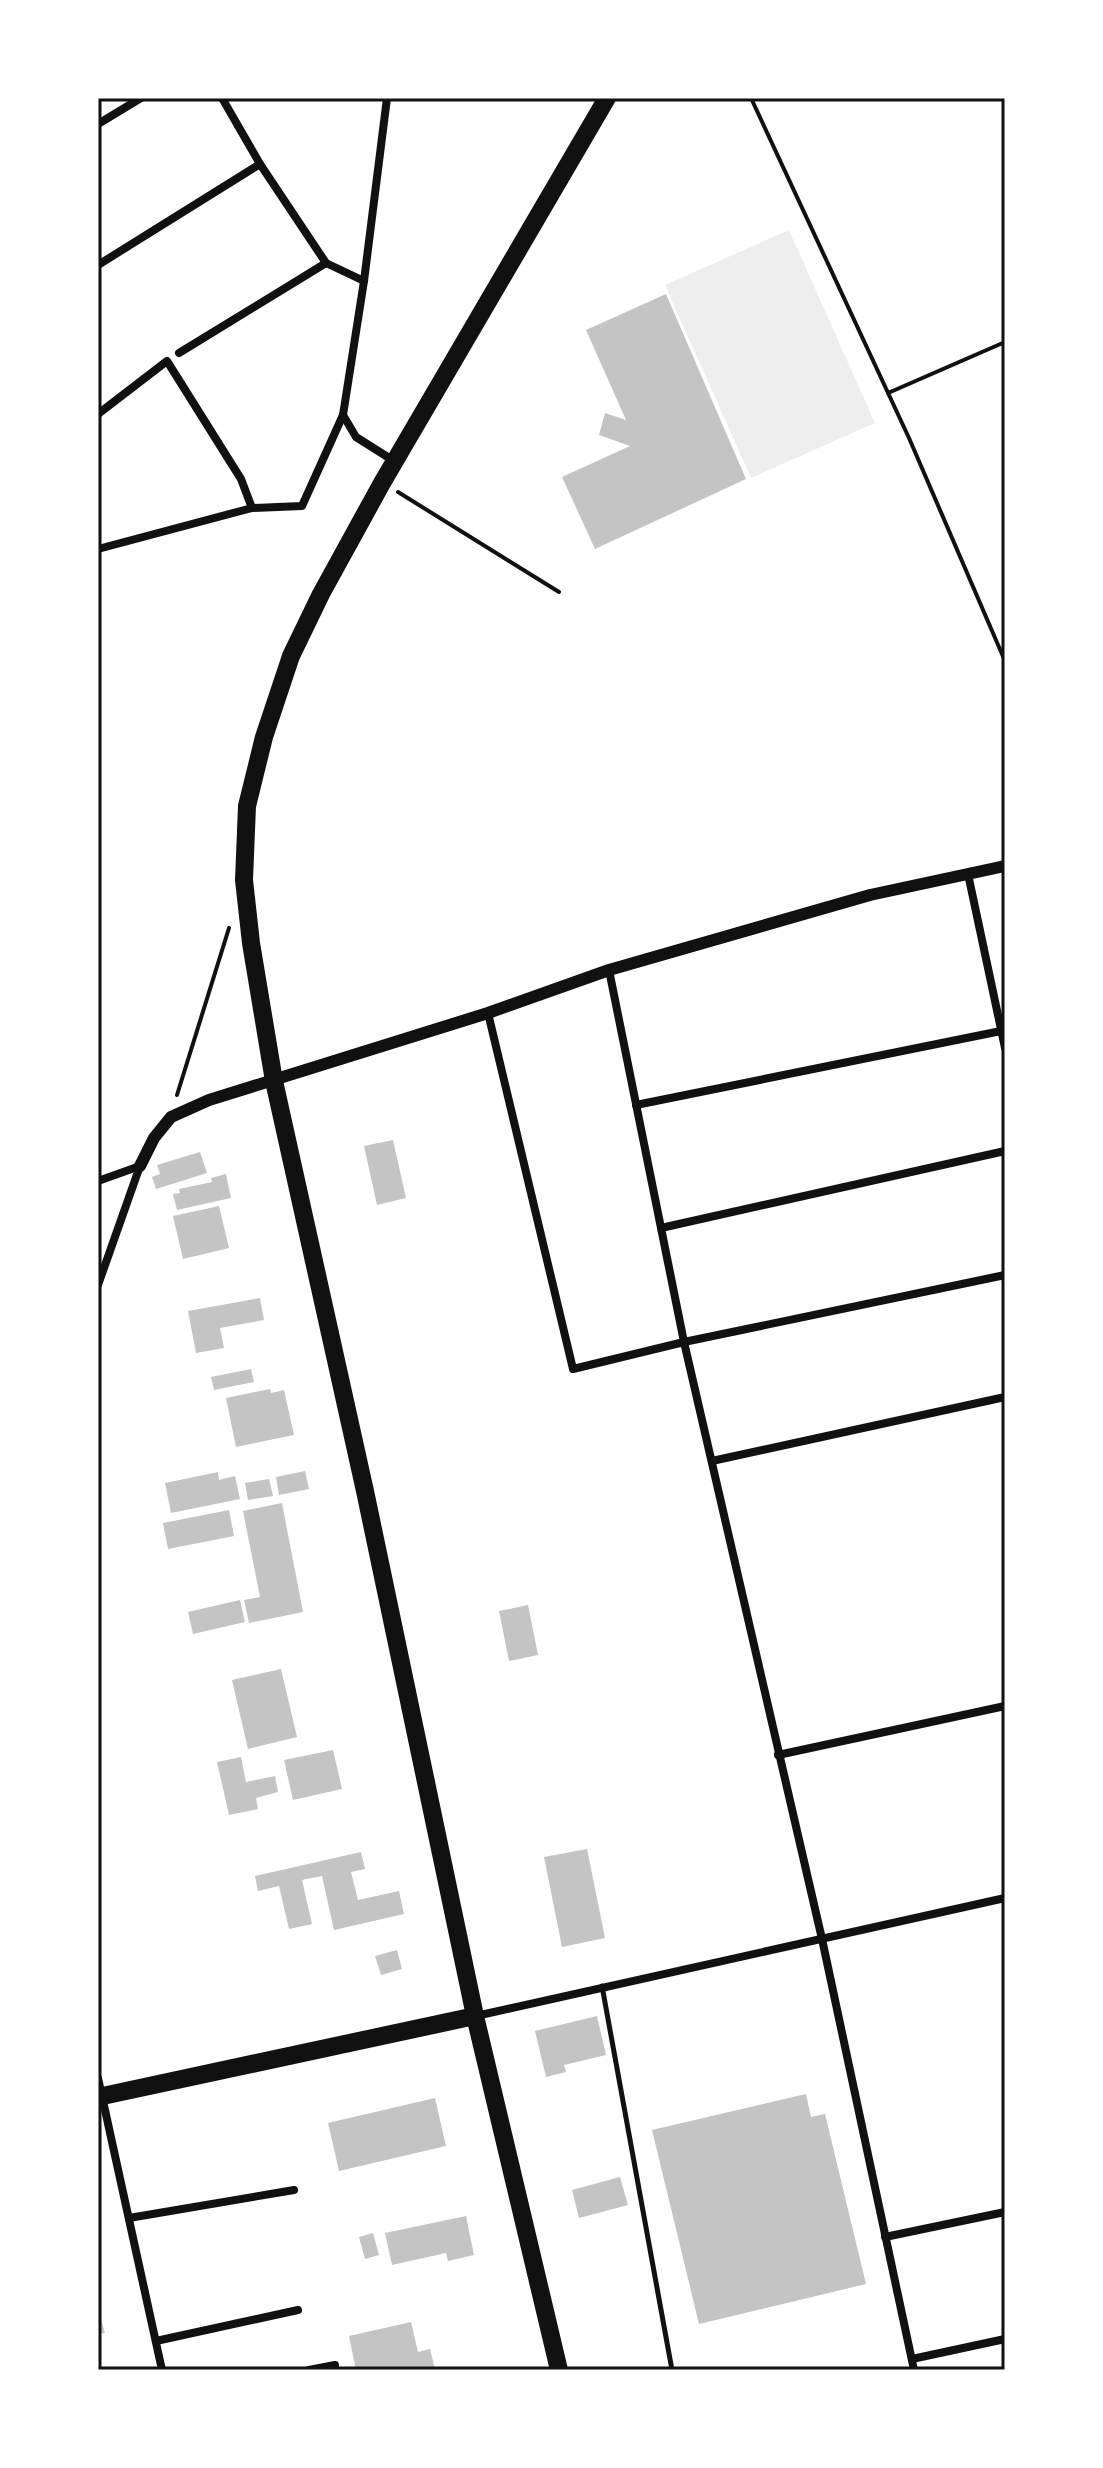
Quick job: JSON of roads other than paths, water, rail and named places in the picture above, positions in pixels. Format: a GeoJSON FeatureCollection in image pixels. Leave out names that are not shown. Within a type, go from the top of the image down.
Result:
{"type":"FeatureCollection","features":[{"type":"Feature","properties":{"kind":"highway"},"geometry":{"type":"LineString","coordinates":[[559,2370],[475,2016],[369,1506],[274,1081],[244,880],[247,806],[264,737],[291,656],[382,483],[607,98]]}},
{"type":"Feature","properties":{"kind":"highway"},"geometry":{"type":"LineString","coordinates":[[99,2090],[475,2016]]}},
{"type":"Feature","properties":{"kind":"street"},"geometry":{"type":"LineString","coordinates":[[98,124],[141,98]]}},
{"type":"Feature","properties":{"kind":"street"},"geometry":{"type":"LineString","coordinates":[[222,98],[260,164],[326,263],[364,281]]}},
{"type":"Feature","properties":{"kind":"street"},"geometry":{"type":"LineString","coordinates":[[98,549],[252,508],[302,506],[343,415],[387,98]]}},
{"type":"Feature","properties":{"kind":"street"},"geometry":{"type":"LineString","coordinates":[[98,265],[260,164]]}},
{"type":"Feature","properties":{"kind":"street"},"geometry":{"type":"LineString","coordinates":[[179,353],[326,263]]}},
{"type":"Feature","properties":{"kind":"street"},"geometry":{"type":"LineString","coordinates":[[98,414],[167,361],[241,479],[252,508]]}},
{"type":"Feature","properties":{"kind":"street"},"geometry":{"type":"LineString","coordinates":[[343,415],[356,437],[395,462]]}},
{"type":"Feature","properties":{"kind":"street"},"geometry":{"type":"LineString","coordinates":[[98,1285],[140,1166],[154,1138],[171,1117],[209,1100],[488,1013],[609,970],[870,895],[1005,866]]}},
{"type":"Feature","properties":{"kind":"street"},"geometry":{"type":"LineString","coordinates":[[968,874],[1005,1048]]}},
{"type":"Feature","properties":{"kind":"street"},"geometry":{"type":"LineString","coordinates":[[609,970],[684,1342],[822,1939],[914,2370]]}},
{"type":"Feature","properties":{"kind":"street"},"geometry":{"type":"LineString","coordinates":[[488,1013],[573,1369],[684,1342],[1005,1275]]}},
{"type":"Feature","properties":{"kind":"street"},"geometry":{"type":"LineString","coordinates":[[636,1105],[1001,1031]]}},
{"type":"Feature","properties":{"kind":"street"},"geometry":{"type":"LineString","coordinates":[[661,1228],[1005,1151]]}},
{"type":"Feature","properties":{"kind":"street"},"geometry":{"type":"LineString","coordinates":[[98,1181],[140,1166]]}},
{"type":"Feature","properties":{"kind":"street"},"geometry":{"type":"LineString","coordinates":[[712,1461],[1005,1397]]}},
{"type":"Feature","properties":{"kind":"street"},"geometry":{"type":"LineString","coordinates":[[778,1755],[1005,1706]]}},
{"type":"Feature","properties":{"kind":"street"},"geometry":{"type":"LineString","coordinates":[[475,2016],[1005,1898]]}},
{"type":"Feature","properties":{"kind":"street"},"geometry":{"type":"LineString","coordinates":[[99,2090],[162,2370]]}},
{"type":"Feature","properties":{"kind":"street"},"geometry":{"type":"LineString","coordinates":[[129,2218],[294,2190]]}},
{"type":"Feature","properties":{"kind":"street"},"geometry":{"type":"LineString","coordinates":[[885,2237],[1005,2212]]}},
{"type":"Feature","properties":{"kind":"street"},"geometry":{"type":"LineString","coordinates":[[156,2341],[298,2310]]}},
{"type":"Feature","properties":{"kind":"street"},"geometry":{"type":"LineString","coordinates":[[912,2359],[1005,2339]]}},
{"type":"Feature","properties":{"kind":"street"},"geometry":{"type":"LineString","coordinates":[[309,2370],[335,2365]]}},
{"type":"Feature","properties":{"kind":"lane"},"geometry":{"type":"LineString","coordinates":[[602,1986],[672,2370]]}}]}
